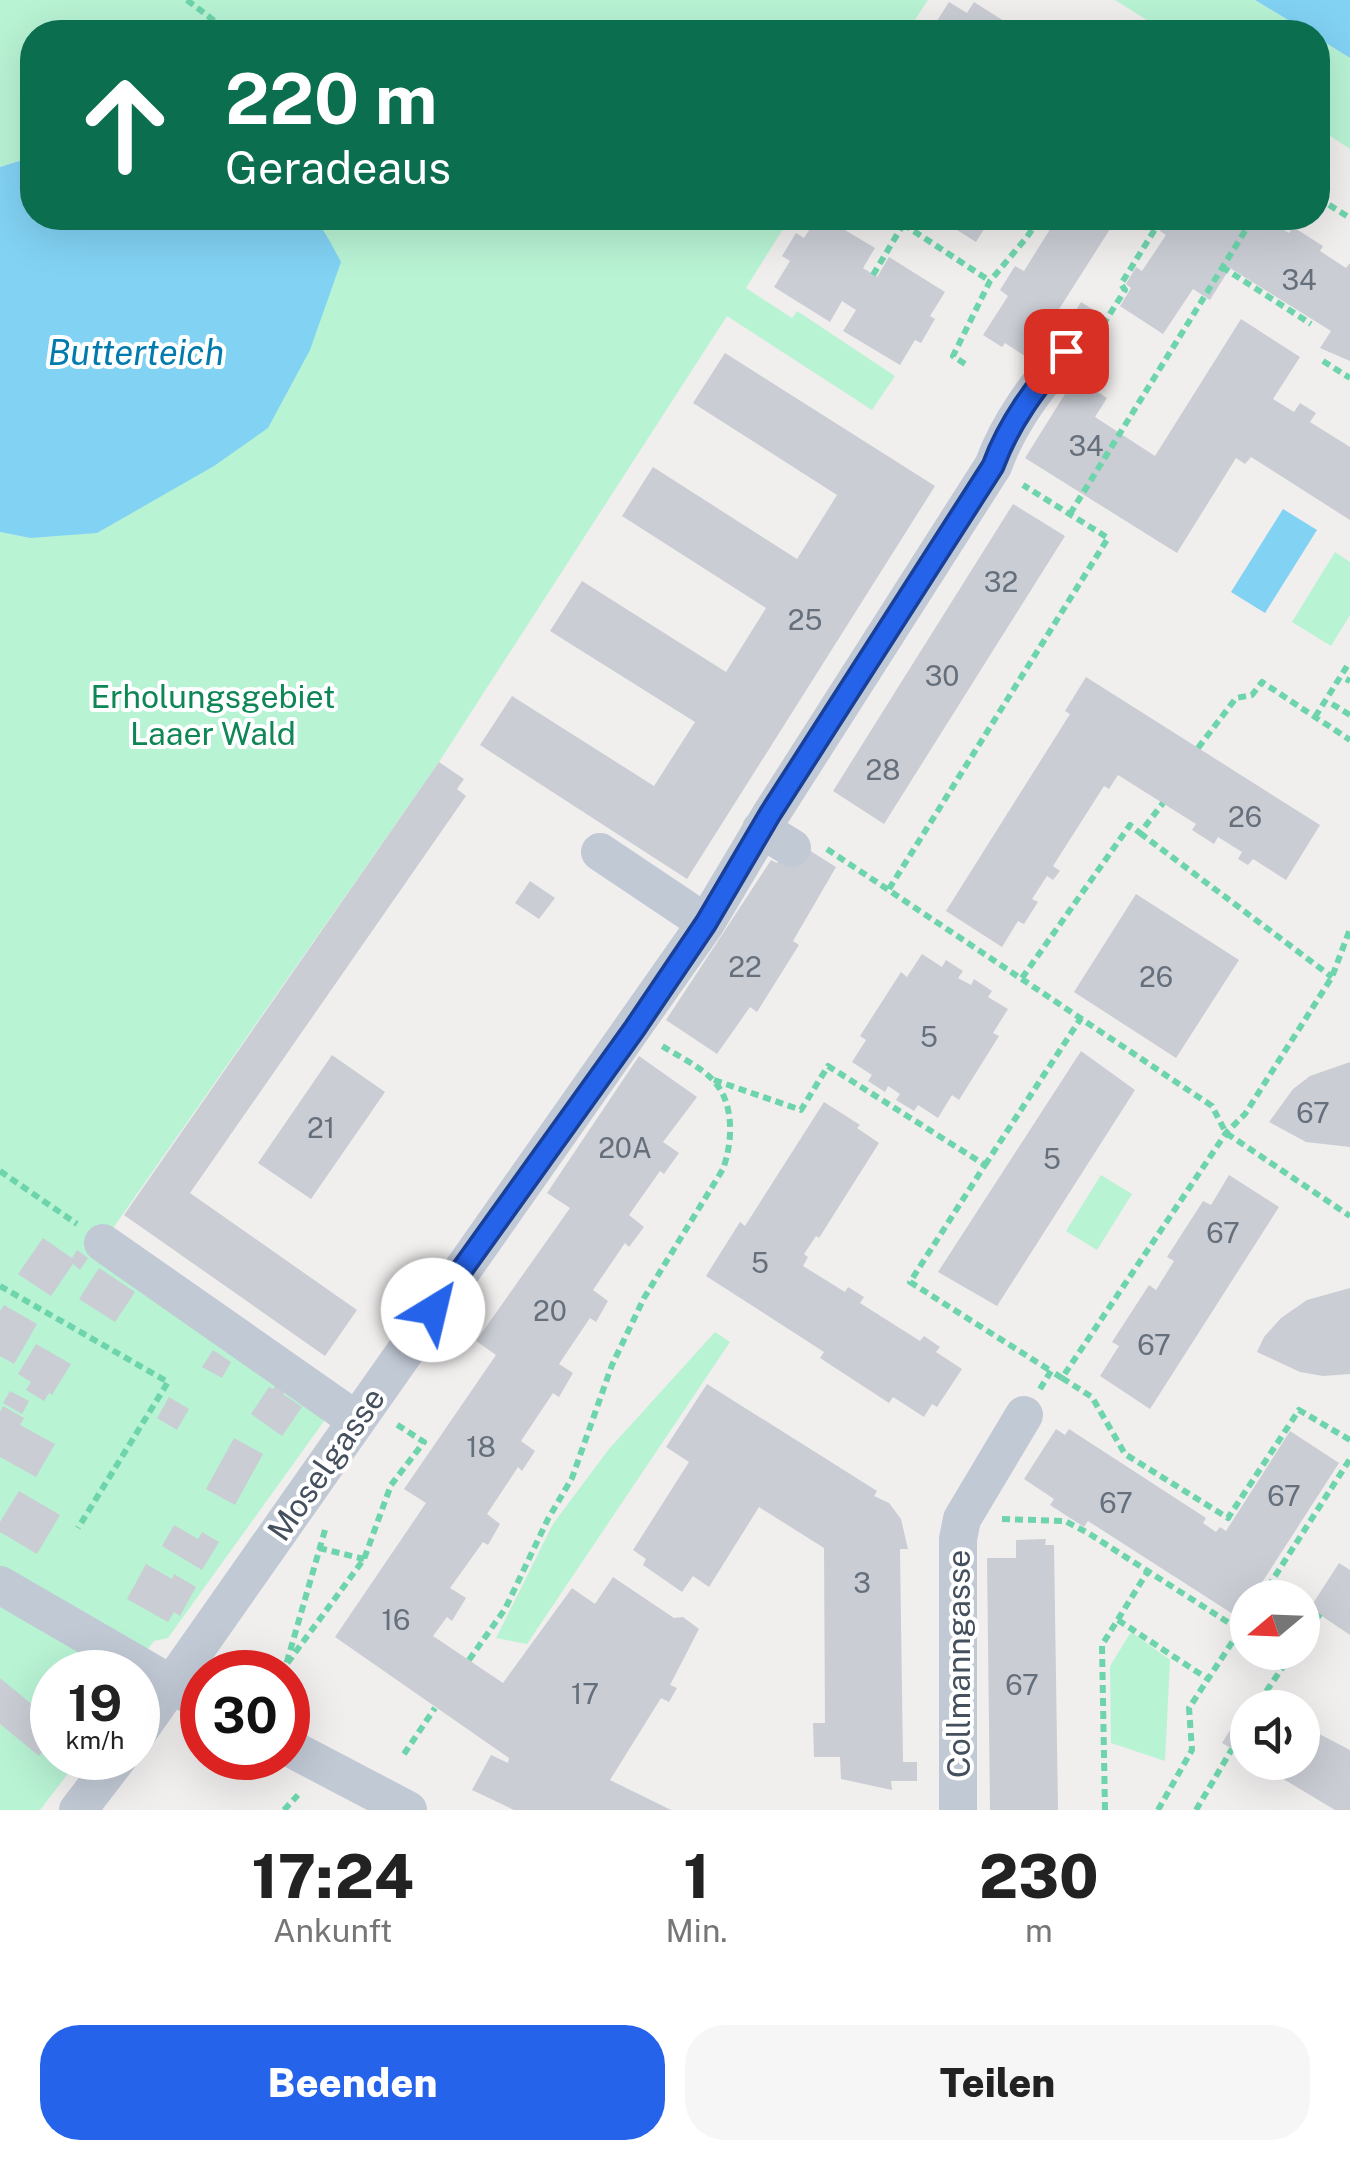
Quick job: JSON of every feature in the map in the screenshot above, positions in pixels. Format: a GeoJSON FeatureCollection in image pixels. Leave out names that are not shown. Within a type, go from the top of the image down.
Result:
{"type":"FeatureCollection","features":[{"type":"Feature","properties":{"kind":"street","name":"Moselgasse"},"geometry":{"type":"LineString","coordinates":[[217,1650],[706,923],[793,842],[993,466],[1003,438],[1034,390],[1076,351]]}},
{"type":"Feature","properties":{"kind":"street"},"geometry":{"type":"LineString","coordinates":[[600,852],[706,923]]}},
{"type":"Feature","properties":{"kind":"street"},"geometry":{"type":"LineString","coordinates":[[104,1243],[374,1421]]}},
{"type":"Feature","properties":{"kind":"street","name":"Collmanngasse"},"geometry":{"type":"LineString","coordinates":[[958,1810],[956,1560],[962,1519],[1024,1416]]}},
{"type":"Feature","properties":{"kind":"street"},"geometry":{"type":"LineString","coordinates":[[0,1585],[180,1690]]}},
{"type":"Feature","properties":{"kind":"street","name":"Moselgasse"},"geometry":{"type":"LineString","coordinates":[[160,1715],[180,1699]]}},
{"type":"Feature","properties":{"kind":"street"},"geometry":{"type":"LineString","coordinates":[[310,1758],[408,1810]]}},
{"type":"Feature","properties":{"kind":"street"},"geometry":{"type":"LineString","coordinates":[[78,1810],[101,1780]]}},
{"type":"Feature","properties":{"kind":"path"},"geometry":{"type":"LineString","coordinates":[[188,0],[214,20]]}},
{"type":"Feature","properties":{"kind":"path"},"geometry":{"type":"LineString","coordinates":[[873,275],[899,230]]}},
{"type":"Feature","properties":{"kind":"path"},"geometry":{"type":"LineString","coordinates":[[917,230],[990,281]]}},
{"type":"Feature","properties":{"kind":"path"},"geometry":{"type":"LineString","coordinates":[[965,364],[953,356],[990,281],[1033,230]]}},
{"type":"Feature","properties":{"kind":"path"},"geometry":{"type":"LineString","coordinates":[[1076,351],[1124,290],[1121,284],[1155,230]]}},
{"type":"Feature","properties":{"kind":"path"},"geometry":{"type":"LineString","coordinates":[[1070,514],[1245,230]]}},
{"type":"Feature","properties":{"kind":"path"},"geometry":{"type":"LineString","coordinates":[[1222,267],[1312,324]]}},
{"type":"Feature","properties":{"kind":"path"},"geometry":{"type":"LineString","coordinates":[[1323,361],[1350,378]]}},
{"type":"Feature","properties":{"kind":"path"},"geometry":{"type":"LineString","coordinates":[[889,889],[1108,538],[993,466]]}},
{"type":"Feature","properties":{"kind":"path"},"geometry":{"type":"LineString","coordinates":[[1314,717],[1348,664]]}},
{"type":"Feature","properties":{"kind":"path"},"geometry":{"type":"LineString","coordinates":[[1198,748],[1236,698],[1252,695],[1262,682],[1350,740]]}},
{"type":"Feature","properties":{"kind":"path"},"geometry":{"type":"LineString","coordinates":[[1332,704],[1349,712]]}},
{"type":"Feature","properties":{"kind":"path"},"geometry":{"type":"LineString","coordinates":[[1140,833],[1163,803]]}},
{"type":"Feature","properties":{"kind":"path"},"geometry":{"type":"LineString","coordinates":[[1022,978],[1130,825],[1332,978]]}},
{"type":"Feature","properties":{"kind":"path"},"geometry":{"type":"LineString","coordinates":[[793,842],[889,889],[1022,978],[1212,1106],[1226,1133],[1350,1216]]}},
{"type":"Feature","properties":{"kind":"path"},"geometry":{"type":"LineString","coordinates":[[1062,1378],[1226,1133],[1245,1114],[1332,978],[1346,950],[1350,929]]}},
{"type":"Feature","properties":{"kind":"path"},"geometry":{"type":"LineString","coordinates":[[1081,1018],[910,1282],[1092,1397],[1125,1454],[1228,1518],[1299,1410],[1350,1440]]}},
{"type":"Feature","properties":{"kind":"path"},"geometry":{"type":"LineString","coordinates":[[635,1028],[713,1080],[801,1110],[828,1066],[985,1165]]}},
{"type":"Feature","properties":{"kind":"path"},"geometry":{"type":"LineString","coordinates":[[469,1660],[505,1609],[572,1478],[612,1365],[644,1298],[724,1169],[730,1152],[730,1117],[713,1080]]}},
{"type":"Feature","properties":{"kind":"path"},"geometry":{"type":"LineString","coordinates":[[0,1171],[104,1243]]}},
{"type":"Feature","properties":{"kind":"path"},"geometry":{"type":"LineString","coordinates":[[0,1286],[168,1382],[78,1528]]}},
{"type":"Feature","properties":{"kind":"path"},"geometry":{"type":"LineString","coordinates":[[1024,1416],[1051,1371]]}},
{"type":"Feature","properties":{"kind":"path"},"geometry":{"type":"LineString","coordinates":[[328,1518],[286,1665],[364,1559],[391,1486],[424,1442],[374,1421]]}},
{"type":"Feature","properties":{"kind":"path"},"geometry":{"type":"LineString","coordinates":[[1273,1580],[1350,1459]]}},
{"type":"Feature","properties":{"kind":"path"},"geometry":{"type":"LineString","coordinates":[[962,1519],[1064,1521],[1230,1624]]}},
{"type":"Feature","properties":{"kind":"path"},"geometry":{"type":"LineString","coordinates":[[310,1546],[364,1559]]}},
{"type":"Feature","properties":{"kind":"path"},"geometry":{"type":"LineString","coordinates":[[1105,1810],[1102,1645],[1148,1572]]}},
{"type":"Feature","properties":{"kind":"path"},"geometry":{"type":"LineString","coordinates":[[1118,1620],[1208,1679]]}},
{"type":"Feature","properties":{"kind":"path"},"geometry":{"type":"LineString","coordinates":[[1158,1810],[1192,1750],[1189,1708],[1230,1651]]}},
{"type":"Feature","properties":{"kind":"path"},"geometry":{"type":"LineString","coordinates":[[404,1754],[434,1708]]}},
{"type":"Feature","properties":{"kind":"path"},"geometry":{"type":"LineString","coordinates":[[1196,1810],[1230,1751]]}},
{"type":"Feature","properties":{"kind":"path"},"geometry":{"type":"LineString","coordinates":[[284,1810],[298,1795]]}},
{"type":"Feature","properties":{"kind":"green space"},"geometry":{"type":"Polygon","coordinates":[[[0,0],[928,0],[915,20],[20,20],[20,161],[0,167],[0,0]]]}},
{"type":"Feature","properties":{"kind":"green space"},"geometry":{"type":"Polygon","coordinates":[[[1115,0],[1255,0],[1288,20],[1147,20],[1115,0]]]}},
{"type":"Feature","properties":{"kind":"green space"},"geometry":{"type":"Polygon","coordinates":[[[1330,46],[1350,58],[1350,149],[1330,136],[1330,46]]]}},
{"type":"Feature","properties":{"kind":"green space","name":"Erholungsgebiet Laaer Wald"},"geometry":{"type":"Polygon","coordinates":[[[311,230],[782,230],[746,288],[792,318],[797,311],[895,376],[872,410],[727,316],[439,762],[97,1251],[327,1417],[168,1638],[154,1641],[147,1650],[30,1650],[30,1780],[63,1780],[40,1810],[0,1810],[0,532],[30,538],[311,230]]]}},
{"type":"Feature","properties":{"kind":"green space"},"geometry":{"type":"Polygon","coordinates":[[[1335,552],[1350,562],[1350,615],[1331,646],[1292,622],[1335,552]]]}},
{"type":"Feature","properties":{"kind":"green space"},"geometry":{"type":"Polygon","coordinates":[[[1101,1175],[1132,1194],[1097,1250],[1066,1231],[1101,1175]]]}},
{"type":"Feature","properties":{"kind":"green space"},"geometry":{"type":"Polygon","coordinates":[[[715,1332],[730,1342],[527,1644],[496,1638],[553,1524],[609,1449],[715,1332]]]}},
{"type":"Feature","properties":{"kind":"green space"},"geometry":{"type":"Polygon","coordinates":[[[1131,1632],[1170,1660],[1165,1761],[1111,1743],[1110,1666],[1131,1632]]]}},
{"type":"Feature","properties":{"kind":"water"},"geometry":{"type":"Polygon","coordinates":[[[1255,0],[1350,0],[1350,58],[1330,46],[1330,20],[1288,20],[1255,0]]]}},
{"type":"Feature","properties":{"kind":"water","name":"Butterteich"},"geometry":{"type":"Polygon","coordinates":[[[20,161],[20,230],[322,230],[341,262],[310,350],[268,428],[214,466],[97,533],[30,538],[0,532],[0,167],[20,161]]]}},
{"type":"Feature","properties":{"kind":"water"},"geometry":{"type":"Polygon","coordinates":[[[1283,509],[1317,530],[1265,613],[1231,592],[1283,509]]]}},
{"type":"Feature","properties":{"kind":"building"},"geometry":{"type":"Polygon","coordinates":[[[949,2],[967,13],[974,2],[1002,20],[938,20],[949,2]]]}},
{"type":"Feature","properties":{"kind":"building"},"geometry":{"type":"Polygon","coordinates":[[[809,230],[845,230],[875,248],[863,268],[877,277],[889,257],[945,292],[930,316],[935,319],[921,343],[915,340],[900,365],[843,331],[856,310],[842,301],[830,322],[774,287],[790,261],[782,256],[796,233],[804,238],[809,230]]]}},
{"type":"Feature","properties":{"kind":"building"},"geometry":{"type":"Polygon","coordinates":[[[957,230],[984,230],[976,242],[957,230]]]}},
{"type":"Feature","properties":{"kind":"building"},"geometry":{"type":"Polygon","coordinates":[[[1050,230],[1109,230],[1028,358],[983,335],[1008,296],[1000,290],[1015,266],[1024,271],[1050,230]]]}},
{"type":"Feature","properties":{"kind":"building"},"geometry":{"type":"Polygon","coordinates":[[[1298,230],[1323,246],[1320,251],[1346,268],[1350,263],[1350,361],[1320,348],[1331,331],[1230,268],[1210,300],[1193,289],[1163,334],[1120,306],[1131,288],[1126,284],[1136,267],[1142,271],[1166,235],[1160,231],[1298,230]]]}},
{"type":"Feature","properties":{"kind":"building"},"geometry":{"type":"Polygon","coordinates":[[[1081,302],[1103,316],[1077,359],[1055,344],[1081,302]]]}},
{"type":"Feature","properties":{"kind":"building"},"geometry":{"type":"Polygon","coordinates":[[[1241,319],[1300,357],[1273,399],[1294,412],[1300,403],[1316,413],[1310,422],[1350,447],[1350,520],[1251,457],[1245,464],[1236,458],[1177,553],[1025,458],[1075,378],[1107,398],[1095,417],[1155,456],[1241,319]]]}},
{"type":"Feature","properties":{"kind":"building"},"geometry":{"type":"Polygon","coordinates":[[[725,353],[935,486],[687,879],[480,745],[512,696],[654,786],[695,722],[550,631],[582,581],[726,672],[766,608],[622,516],[653,467],[797,559],[837,495],[693,403],[725,353]]]}},
{"type":"Feature","properties":{"kind":"building"},"geometry":{"type":"Polygon","coordinates":[[[1013,504],[1065,536],[884,824],[833,791],[1013,504]]]}},
{"type":"Feature","properties":{"kind":"building"},"geometry":{"type":"Polygon","coordinates":[[[1086,677],[1320,825],[1286,880],[1253,859],[1248,865],[1238,859],[1242,852],[1218,837],[1214,844],[1192,830],[1196,824],[1118,775],[1109,789],[1104,786],[1053,866],[1060,871],[1053,880],[1047,876],[1032,899],[1038,902],[1024,924],[1018,921],[1002,947],[946,911],[1070,714],[1065,711],[1086,677]]]}},
{"type":"Feature","properties":{"kind":"building"},"geometry":{"type":"Polygon","coordinates":[[[439,762],[464,779],[457,789],[466,796],[190,1193],[357,1310],[325,1356],[124,1215],[439,762]]]}},
{"type":"Feature","properties":{"kind":"building"},"geometry":{"type":"Polygon","coordinates":[[[801,845],[836,867],[793,941],[799,945],[757,1012],[750,1007],[717,1054],[666,1020],[771,860],[777,863],[801,845]]]}},
{"type":"Feature","properties":{"kind":"building"},"geometry":{"type":"Polygon","coordinates":[[[530,881],[555,898],[539,919],[515,903],[530,881]]]}},
{"type":"Feature","properties":{"kind":"building"},"geometry":{"type":"Polygon","coordinates":[[[1136,894],[1239,960],[1176,1058],[1074,992],[1136,894]]]}},
{"type":"Feature","properties":{"kind":"building"},"geometry":{"type":"Polygon","coordinates":[[[922,954],[942,967],[946,960],[963,971],[958,978],[971,985],[974,979],[992,991],[988,997],[1008,1009],[993,1033],[999,1036],[959,1100],[952,1095],[938,1118],[918,1105],[914,1111],[896,1100],[900,1094],[888,1086],[885,1092],[868,1081],[872,1075],[852,1062],[866,1040],[860,1036],[901,972],[907,977],[922,954]]]}},
{"type":"Feature","properties":{"kind":"building"},"geometry":{"type":"Polygon","coordinates":[[[1081,1051],[1135,1090],[997,1306],[938,1272],[1081,1051]]]}},
{"type":"Feature","properties":{"kind":"building"},"geometry":{"type":"Polygon","coordinates":[[[332,1055],[385,1092],[311,1199],[258,1163],[332,1055]]]}},
{"type":"Feature","properties":{"kind":"building"},"geometry":{"type":"Polygon","coordinates":[[[639,1056],[697,1097],[663,1142],[679,1153],[664,1174],[660,1171],[629,1215],[644,1227],[629,1247],[625,1243],[593,1290],[608,1301],[596,1322],[590,1318],[559,1364],[573,1373],[559,1397],[553,1393],[521,1441],[535,1451],[522,1471],[518,1467],[487,1514],[500,1524],[488,1545],[483,1542],[450,1588],[466,1598],[452,1621],[447,1617],[433,1636],[503,1683],[572,1588],[595,1604],[613,1577],[674,1618],[683,1617],[699,1629],[670,1685],[677,1688],[669,1702],[661,1698],[610,1780],[671,1810],[514,1810],[472,1790],[491,1755],[508,1763],[509,1758],[335,1637],[426,1503],[404,1489],[496,1355],[476,1341],[570,1208],[547,1193],[639,1056]]]}},
{"type":"Feature","properties":{"kind":"building"},"geometry":{"type":"Polygon","coordinates":[[[1350,1062],[1350,1147],[1306,1142],[1269,1122],[1293,1089],[1310,1076],[1350,1062]]]}},
{"type":"Feature","properties":{"kind":"building"},"geometry":{"type":"Polygon","coordinates":[[[824,1102],[860,1125],[857,1128],[879,1143],[819,1238],[816,1236],[804,1254],[808,1257],[803,1266],[845,1292],[848,1287],[864,1297],[860,1303],[920,1341],[924,1336],[940,1347],[936,1352],[962,1369],[937,1407],[932,1404],[924,1417],[893,1397],[889,1403],[820,1358],[824,1352],[706,1276],[740,1222],[745,1226],[824,1102]]]}},
{"type":"Feature","properties":{"kind":"building"},"geometry":{"type":"Polygon","coordinates":[[[1229,1175],[1279,1207],[1150,1409],[1100,1376],[1119,1346],[1112,1342],[1149,1285],[1156,1290],[1174,1261],[1167,1257],[1203,1201],[1211,1205],[1229,1175]]]}},
{"type":"Feature","properties":{"kind":"building"},"geometry":{"type":"Polygon","coordinates":[[[43,1238],[72,1258],[77,1250],[88,1258],[80,1270],[73,1264],[51,1296],[18,1274],[43,1238]]]}},
{"type":"Feature","properties":{"kind":"building"},"geometry":{"type":"Polygon","coordinates":[[[99,1268],[135,1292],[115,1322],[79,1299],[99,1268]]]}},
{"type":"Feature","properties":{"kind":"building"},"geometry":{"type":"Polygon","coordinates":[[[1350,1288],[1350,1374],[1323,1376],[1300,1372],[1257,1352],[1281,1318],[1307,1300],[1350,1288]]]}},
{"type":"Feature","properties":{"kind":"building"},"geometry":{"type":"Polygon","coordinates":[[[4,1305],[37,1324],[14,1364],[0,1356],[0,1311],[4,1305]]]}},
{"type":"Feature","properties":{"kind":"building"},"geometry":{"type":"Polygon","coordinates":[[[36,1344],[71,1364],[44,1401],[26,1390],[31,1382],[18,1374],[36,1344]]]}},
{"type":"Feature","properties":{"kind":"building"},"geometry":{"type":"Polygon","coordinates":[[[213,1350],[231,1362],[222,1378],[202,1367],[213,1350]]]}},
{"type":"Feature","properties":{"kind":"building"},"geometry":{"type":"Polygon","coordinates":[[[280,1379],[289,1385],[283,1394],[302,1407],[282,1436],[251,1414],[269,1387],[273,1389],[280,1379]]]}},
{"type":"Feature","properties":{"kind":"building"},"geometry":{"type":"Polygon","coordinates":[[[707,1384],[877,1491],[874,1496],[889,1503],[901,1519],[908,1549],[900,1549],[903,1762],[917,1762],[917,1781],[891,1781],[892,1790],[841,1779],[840,1757],[814,1757],[813,1723],[825,1723],[824,1548],[759,1507],[709,1587],[693,1576],[682,1592],[643,1565],[646,1559],[633,1550],[689,1462],[666,1447],[707,1384]]]}},
{"type":"Feature","properties":{"kind":"building"},"geometry":{"type":"Polygon","coordinates":[[[10,1391],[29,1401],[22,1414],[3,1403],[10,1391]]]}},
{"type":"Feature","properties":{"kind":"building"},"geometry":{"type":"Polygon","coordinates":[[[169,1397],[189,1409],[177,1430],[157,1418],[169,1397]]]}},
{"type":"Feature","properties":{"kind":"building"},"geometry":{"type":"Polygon","coordinates":[[[3,1406],[24,1418],[20,1425],[55,1444],[36,1477],[0,1457],[3,1406]]]}},
{"type":"Feature","properties":{"kind":"building"},"geometry":{"type":"Polygon","coordinates":[[[1056,1429],[1065,1435],[1069,1429],[1206,1518],[1203,1523],[1216,1532],[1220,1527],[1226,1531],[1290,1431],[1339,1463],[1264,1580],[1230,1580],[1230,1612],[1088,1521],[1084,1527],[1050,1505],[1054,1499],[1024,1479],[1056,1429]]]}},
{"type":"Feature","properties":{"kind":"building"},"geometry":{"type":"Polygon","coordinates":[[[234,1438],[263,1454],[235,1505],[206,1489],[234,1438]]]}},
{"type":"Feature","properties":{"kind":"building"},"geometry":{"type":"Polygon","coordinates":[[[19,1491],[60,1515],[37,1554],[0,1532],[0,1522],[19,1491]]]}},
{"type":"Feature","properties":{"kind":"building"},"geometry":{"type":"Polygon","coordinates":[[[174,1525],[198,1539],[202,1532],[219,1542],[202,1570],[162,1546],[174,1525]]]}},
{"type":"Feature","properties":{"kind":"building"},"geometry":{"type":"Polygon","coordinates":[[[1046,1539],[1045,1545],[1054,1545],[1058,1810],[990,1810],[987,1558],[1016,1558],[1016,1540],[1046,1539]]]}},
{"type":"Feature","properties":{"kind":"building"},"geometry":{"type":"Polygon","coordinates":[[[1339,1563],[1350,1570],[1350,1635],[1320,1615],[1320,1592],[1339,1563]]]}},
{"type":"Feature","properties":{"kind":"building"},"geometry":{"type":"Polygon","coordinates":[[[146,1564],[196,1587],[180,1616],[174,1612],[168,1622],[127,1599],[146,1564]]]}},
{"type":"Feature","properties":{"kind":"building"},"geometry":{"type":"Polygon","coordinates":[[[0,1678],[30,1703],[30,1749],[0,1724],[0,1678]]]}},
{"type":"Feature","properties":{"kind":"building"},"geometry":{"type":"Polygon","coordinates":[[[1230,1730],[1230,1748],[1222,1743],[1230,1730]]]}},
{"type":"Feature","properties":{"kind":"building"},"geometry":{"type":"Polygon","coordinates":[[[1320,1734],[1350,1750],[1350,1810],[1335,1810],[1285,1780],[1320,1780],[1320,1734]]]}},
{"type":"Feature","properties":{"kind":"route"},"geometry":{"type":"LineString","coordinates":[[433,1310],[706,923],[770,814],[993,466],[1003,438],[1034,390],[1066,351]]}}]}
